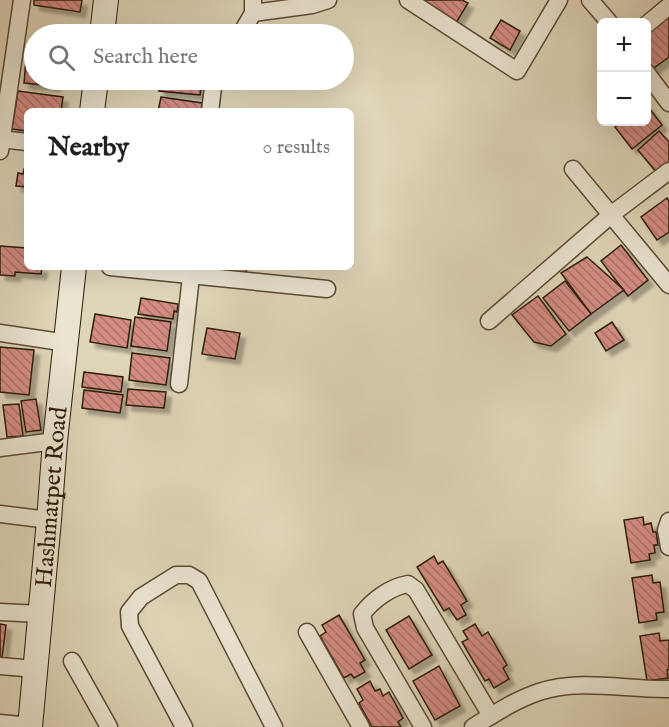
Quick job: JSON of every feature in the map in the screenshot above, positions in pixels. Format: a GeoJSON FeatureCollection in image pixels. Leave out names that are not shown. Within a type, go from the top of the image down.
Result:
{"type":"FeatureCollection","features":[{"type":"Feature","properties":{"kind":"main road"},"geometry":{"type":"LineString","coordinates":[[103,24],[106,0]]}},
{"type":"Feature","properties":{"kind":"main road"},"geometry":{"type":"LineString","coordinates":[[92,108],[95,90]]}},
{"type":"Feature","properties":{"kind":"main road","name":"Hashmatpet Road"},"geometry":{"type":"LineString","coordinates":[[30,726],[55,441],[74,270]]}},
{"type":"Feature","properties":{"kind":"street"},"geometry":{"type":"LineString","coordinates":[[22,0],[0,143],[24,142]]}},
{"type":"Feature","properties":{"kind":"street"},"geometry":{"type":"LineString","coordinates":[[248,24],[253,6],[312,5],[328,0]]}},
{"type":"Feature","properties":{"kind":"street"},"geometry":{"type":"LineString","coordinates":[[408,0],[517,71],[559,0]]}},
{"type":"Feature","properties":{"kind":"street"},"geometry":{"type":"LineString","coordinates":[[590,0],[606,18]]}},
{"type":"Feature","properties":{"kind":"street"},"geometry":{"type":"LineString","coordinates":[[651,21],[669,6]]}},
{"type":"Feature","properties":{"kind":"street"},"geometry":{"type":"LineString","coordinates":[[651,79],[669,103]]}},
{"type":"Feature","properties":{"kind":"street"},"geometry":{"type":"LineString","coordinates":[[210,108],[213,90]]}},
{"type":"Feature","properties":{"kind":"street"},"geometry":{"type":"LineString","coordinates":[[573,169],[669,285]]}},
{"type":"Feature","properties":{"kind":"street"},"geometry":{"type":"LineString","coordinates":[[489,321],[612,214],[669,171]]}},
{"type":"Feature","properties":{"kind":"street"},"geometry":{"type":"LineString","coordinates":[[171,270],[327,289]]}},
{"type":"Feature","properties":{"kind":"street"},"geometry":{"type":"LineString","coordinates":[[179,384],[191,271]]}},
{"type":"Feature","properties":{"kind":"street"},"geometry":{"type":"LineString","coordinates":[[0,333],[67,343]]}},
{"type":"Feature","properties":{"kind":"street"},"geometry":{"type":"LineString","coordinates":[[0,448],[55,441]]}},
{"type":"Feature","properties":{"kind":"street"},"geometry":{"type":"LineString","coordinates":[[0,514],[49,520]]}},
{"type":"Feature","properties":{"kind":"street"},"geometry":{"type":"LineString","coordinates":[[669,521],[666,530],[669,547]]}},
{"type":"Feature","properties":{"kind":"street"},"geometry":{"type":"LineString","coordinates":[[184,727],[130,626],[129,612],[141,597],[176,575],[189,575],[199,581],[274,727]]}},
{"type":"Feature","properties":{"kind":"street"},"geometry":{"type":"LineString","coordinates":[[423,727],[365,628],[362,614],[370,604],[399,585],[408,584],[416,590],[491,716]]}},
{"type":"Feature","properties":{"kind":"street"},"geometry":{"type":"LineString","coordinates":[[0,612],[41,614]]}},
{"type":"Feature","properties":{"kind":"street"},"geometry":{"type":"LineString","coordinates":[[307,632],[361,727]]}},
{"type":"Feature","properties":{"kind":"street"},"geometry":{"type":"LineString","coordinates":[[72,661],[109,727]]}},
{"type":"Feature","properties":{"kind":"street"},"geometry":{"type":"LineString","coordinates":[[0,666],[35,669]]}},
{"type":"Feature","properties":{"kind":"street"},"geometry":{"type":"LineString","coordinates":[[473,727],[523,698],[562,687],[594,685],[632,689],[669,689]]}},
{"type":"Feature","properties":{"kind":"street"},"geometry":{"type":"LineString","coordinates":[[0,723],[30,726]]}},
{"type":"Feature","properties":{"kind":"building"},"geometry":{"type":"Polygon","coordinates":[[[34,0],[82,0],[80,12],[34,5],[34,0]]]}},
{"type":"Feature","properties":{"kind":"building"},"geometry":{"type":"Polygon","coordinates":[[[421,0],[462,0],[468,3],[456,23],[421,0]]]}},
{"type":"Feature","properties":{"kind":"building"},"geometry":{"type":"Polygon","coordinates":[[[669,14],[669,57],[651,70],[651,28],[669,14]]]}},
{"type":"Feature","properties":{"kind":"building"},"geometry":{"type":"Polygon","coordinates":[[[501,20],[520,31],[510,50],[490,38],[501,20]]]}},
{"type":"Feature","properties":{"kind":"building"},"geometry":{"type":"Polygon","coordinates":[[[159,90],[201,90],[200,95],[159,90]]]}},
{"type":"Feature","properties":{"kind":"building"},"geometry":{"type":"Polygon","coordinates":[[[18,91],[63,97],[61,108],[24,108],[24,131],[12,129],[18,91]]]}},
{"type":"Feature","properties":{"kind":"building"},"geometry":{"type":"Polygon","coordinates":[[[161,97],[202,103],[201,108],[159,108],[161,97]]]}},
{"type":"Feature","properties":{"kind":"building"},"geometry":{"type":"Polygon","coordinates":[[[651,111],[662,125],[632,149],[615,127],[651,126],[651,111]]]}},
{"type":"Feature","properties":{"kind":"building"},"geometry":{"type":"Polygon","coordinates":[[[659,131],[669,142],[669,162],[657,173],[638,150],[659,131]]]}},
{"type":"Feature","properties":{"kind":"building"},"geometry":{"type":"Polygon","coordinates":[[[24,169],[24,187],[16,186],[18,173],[23,174],[24,169]]]}},
{"type":"Feature","properties":{"kind":"building"},"geometry":{"type":"Polygon","coordinates":[[[667,198],[669,201],[669,232],[657,240],[641,217],[667,198]]]}},
{"type":"Feature","properties":{"kind":"building"},"geometry":{"type":"Polygon","coordinates":[[[621,245],[648,280],[628,296],[601,261],[621,245]]]}},
{"type":"Feature","properties":{"kind":"building"},"geometry":{"type":"Polygon","coordinates":[[[0,246],[24,248],[24,270],[42,270],[41,274],[15,272],[15,276],[0,275],[0,246]]]}},
{"type":"Feature","properties":{"kind":"building"},"geometry":{"type":"Polygon","coordinates":[[[587,257],[624,290],[591,314],[561,273],[587,257]]]}},
{"type":"Feature","properties":{"kind":"building"},"geometry":{"type":"Polygon","coordinates":[[[224,270],[246,270],[246,273],[224,270]]]}},
{"type":"Feature","properties":{"kind":"building"},"geometry":{"type":"Polygon","coordinates":[[[565,281],[591,314],[569,331],[543,298],[565,281]]]}},
{"type":"Feature","properties":{"kind":"building"},"geometry":{"type":"Polygon","coordinates":[[[538,296],[566,334],[551,346],[534,342],[512,315],[538,296]]]}},
{"type":"Feature","properties":{"kind":"building"},"geometry":{"type":"Polygon","coordinates":[[[141,298],[178,304],[177,312],[174,311],[173,319],[138,314],[141,298]]]}},
{"type":"Feature","properties":{"kind":"building"},"geometry":{"type":"Polygon","coordinates":[[[95,314],[131,320],[127,348],[90,342],[95,314]]]}},
{"type":"Feature","properties":{"kind":"building"},"geometry":{"type":"Polygon","coordinates":[[[135,317],[171,322],[167,351],[131,346],[135,317]]]}},
{"type":"Feature","properties":{"kind":"building"},"geometry":{"type":"Polygon","coordinates":[[[612,322],[624,340],[606,351],[595,333],[612,322]]]}},
{"type":"Feature","properties":{"kind":"building"},"geometry":{"type":"Polygon","coordinates":[[[207,328],[240,333],[235,359],[202,354],[207,328]]]}},
{"type":"Feature","properties":{"kind":"building"},"geometry":{"type":"Polygon","coordinates":[[[0,347],[34,350],[29,395],[0,392],[0,347]]]}},
{"type":"Feature","properties":{"kind":"building"},"geometry":{"type":"Polygon","coordinates":[[[132,353],[170,358],[166,385],[129,380],[132,353]]]}},
{"type":"Feature","properties":{"kind":"building"},"geometry":{"type":"Polygon","coordinates":[[[84,372],[123,377],[121,392],[82,387],[84,372]]]}},
{"type":"Feature","properties":{"kind":"building"},"geometry":{"type":"Polygon","coordinates":[[[128,389],[166,392],[164,408],[126,405],[128,389]]]}},
{"type":"Feature","properties":{"kind":"building"},"geometry":{"type":"Polygon","coordinates":[[[84,390],[123,395],[120,413],[82,408],[84,390]]]}},
{"type":"Feature","properties":{"kind":"building"},"geometry":{"type":"Polygon","coordinates":[[[36,399],[41,430],[26,432],[21,401],[36,399]]]}},
{"type":"Feature","properties":{"kind":"building"},"geometry":{"type":"Polygon","coordinates":[[[19,404],[23,436],[7,437],[3,405],[19,404]]]}},
{"type":"Feature","properties":{"kind":"building"},"geometry":{"type":"Polygon","coordinates":[[[643,517],[644,525],[651,523],[653,532],[656,532],[658,545],[654,545],[655,553],[649,554],[650,560],[631,563],[624,520],[643,517]]]}},
{"type":"Feature","properties":{"kind":"building"},"geometry":{"type":"Polygon","coordinates":[[[434,556],[438,564],[443,561],[467,601],[461,605],[466,615],[457,620],[449,608],[444,611],[417,567],[434,556]]]}},
{"type":"Feature","properties":{"kind":"building"},"geometry":{"type":"Polygon","coordinates":[[[652,575],[653,583],[660,582],[664,612],[656,613],[657,620],[639,623],[632,578],[652,575]]]}},
{"type":"Feature","properties":{"kind":"building"},"geometry":{"type":"Polygon","coordinates":[[[339,615],[365,660],[360,663],[365,672],[354,678],[351,674],[344,678],[320,636],[326,632],[322,625],[339,615]]]}},
{"type":"Feature","properties":{"kind":"building"},"geometry":{"type":"Polygon","coordinates":[[[409,616],[432,655],[409,669],[386,630],[409,616]]]}},
{"type":"Feature","properties":{"kind":"building"},"geometry":{"type":"Polygon","coordinates":[[[0,624],[6,625],[2,659],[0,659],[0,624]]]}},
{"type":"Feature","properties":{"kind":"building"},"geometry":{"type":"Polygon","coordinates":[[[475,624],[482,636],[488,632],[507,665],[503,668],[509,679],[494,688],[489,679],[485,681],[462,642],[468,639],[463,631],[475,624]]]}},
{"type":"Feature","properties":{"kind":"building"},"geometry":{"type":"Polygon","coordinates":[[[659,633],[660,641],[669,640],[668,678],[647,681],[640,636],[659,633]]]}},
{"type":"Feature","properties":{"kind":"building"},"geometry":{"type":"Polygon","coordinates":[[[439,666],[460,706],[435,720],[413,681],[439,666]]]}},
{"type":"Feature","properties":{"kind":"building"},"geometry":{"type":"Polygon","coordinates":[[[370,681],[375,691],[380,689],[383,696],[389,692],[403,718],[398,722],[401,727],[372,727],[359,703],[363,700],[357,689],[370,681]]]}}]}
